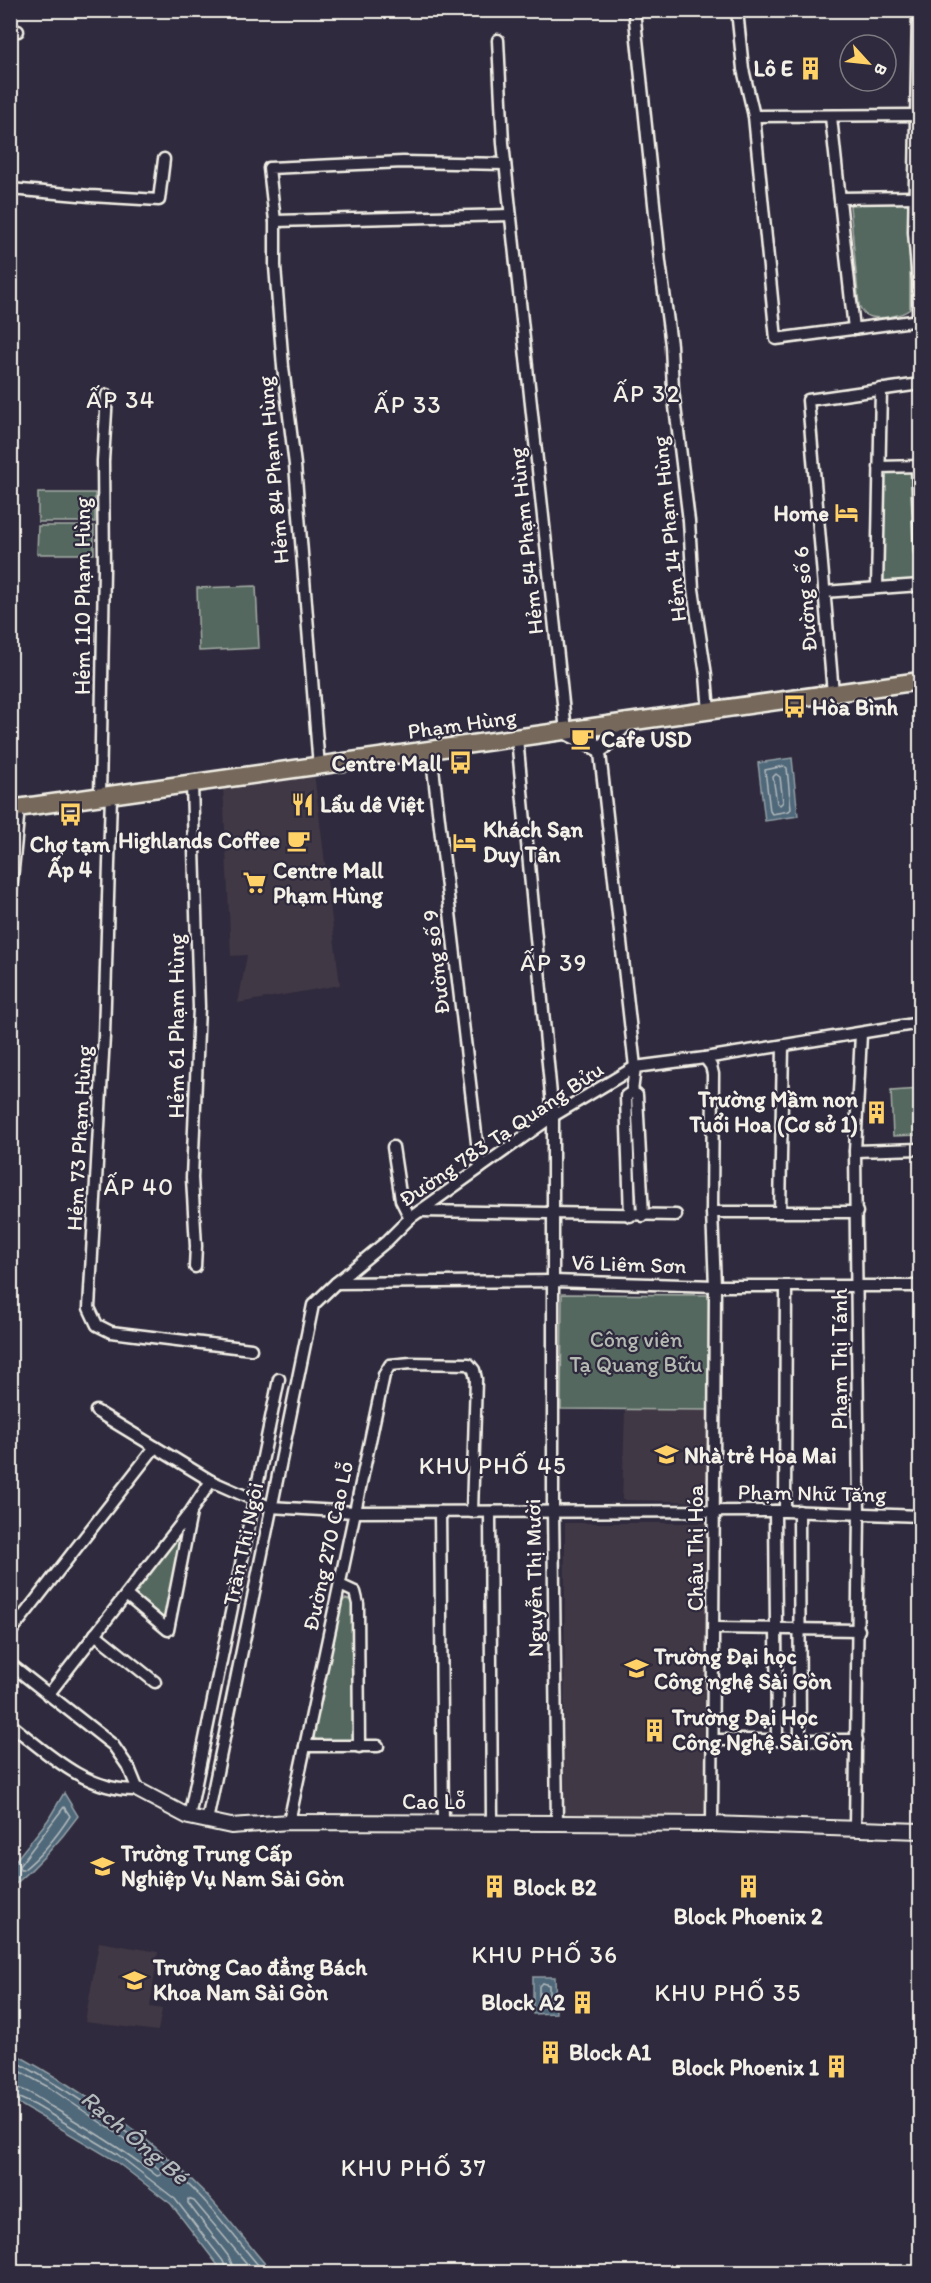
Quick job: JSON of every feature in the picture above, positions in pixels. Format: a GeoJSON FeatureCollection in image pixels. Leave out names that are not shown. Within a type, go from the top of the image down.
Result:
{"type":"FeatureCollection","features":[{"type":"Feature","properties":{"kind":"main road","name":"Phạm Hùng"},"geometry":{"type":"LineString","coordinates":[[15,809],[921,681]]}},
{"type":"Feature","properties":{"kind":"main road"},"geometry":{"type":"LineString","coordinates":[[566,731],[600,749],[626,722]]}},
{"type":"Feature","properties":{"kind":"street","name":"Hẻm 14 Phạm Hùng"},"geometry":{"type":"LineString","coordinates":[[634,10],[671,345],[673,390],[689,521],[693,589],[709,712]]}},
{"type":"Feature","properties":{"kind":"street"},"geometry":{"type":"LineString","coordinates":[[737,10],[743,69],[754,116],[777,339],[919,320],[914,232],[918,115],[918,10]]}},
{"type":"Feature","properties":{"kind":"street","name":"Hẻm 54 Phạm Hùng"},"geometry":{"type":"LineString","coordinates":[[498,40],[510,215],[566,731]]}},
{"type":"Feature","properties":{"kind":"street"},"geometry":{"type":"LineString","coordinates":[[754,116],[918,115]]}},
{"type":"Feature","properties":{"kind":"street"},"geometry":{"type":"LineString","coordinates":[[831,117],[854,329]]}},
{"type":"Feature","properties":{"kind":"street"},"geometry":{"type":"LineString","coordinates":[[10,189],[159,200],[164,159]]}},
{"type":"Feature","properties":{"kind":"street","name":"Hẻm 84 Phạm Hùng"},"geometry":{"type":"LineString","coordinates":[[319,767],[295,465],[283,367],[275,266],[275,221],[269,168],[403,162],[505,164]]}},
{"type":"Feature","properties":{"kind":"street"},"geometry":{"type":"LineString","coordinates":[[840,198],[915,197]]}},
{"type":"Feature","properties":{"kind":"street"},"geometry":{"type":"LineString","coordinates":[[275,221],[510,215]]}},
{"type":"Feature","properties":{"kind":"street","name":"Đường số 6"},"geometry":{"type":"LineString","coordinates":[[833,693],[808,400],[921,384]]}},
{"type":"Feature","properties":{"kind":"street"},"geometry":{"type":"LineString","coordinates":[[877,588],[880,389]]}},
{"type":"Feature","properties":{"kind":"street","name":"Hẻm 110 Phạm Hùng"},"geometry":{"type":"LineString","coordinates":[[105,796],[102,461],[107,395]]}},
{"type":"Feature","properties":{"kind":"street"},"geometry":{"type":"LineString","coordinates":[[879,467],[919,466],[921,552]]}},
{"type":"Feature","properties":{"kind":"street"},"geometry":{"type":"LineString","coordinates":[[824,592],[921,585]]}},
{"type":"Feature","properties":{"kind":"street"},"geometry":{"type":"LineString","coordinates":[[596,727],[605,742],[600,749],[636,1067],[632,1092],[626,1096],[630,1216]]}},
{"type":"Feature","properties":{"kind":"street","name":"Nguyễn Thị Mười"},"geometry":{"type":"LineString","coordinates":[[517,738],[553,1116],[553,1511],[557,1823]]}},
{"type":"Feature","properties":{"kind":"street","name":"Đường số 9"},"geometry":{"type":"LineString","coordinates":[[430,751],[480,1167]]}},
{"type":"Feature","properties":{"kind":"street","name":"Hẻm 61 Phạm Hùng"},"geometry":{"type":"LineString","coordinates":[[192,785],[199,1007],[192,1178],[195,1267]]}},
{"type":"Feature","properties":{"kind":"street","name":"Hẻm 73 Phạm Hùng"},"geometry":{"type":"LineString","coordinates":[[105,796],[104,1036],[89,1308],[97,1325],[111,1332],[251,1349]]}},
{"type":"Feature","properties":{"kind":"street"},"geometry":{"type":"LineString","coordinates":[[10,900],[15,809]]}},
{"type":"Feature","properties":{"kind":"street","name":"Đường 783 Tạ Quang Bửu"},"geometry":{"type":"LineString","coordinates":[[336,1282],[387,1241],[410,1218],[480,1167],[553,1116],[636,1067],[921,1023]]}},
{"type":"Feature","properties":{"kind":"street","name":"Phạm Thị Tánh"},"geometry":{"type":"LineString","coordinates":[[855,1828],[859,1513],[855,1150],[861,1034]]}},
{"type":"Feature","properties":{"kind":"street"},"geometry":{"type":"LineString","coordinates":[[780,1212],[783,1046]]}},
{"type":"Feature","properties":{"kind":"street","name":"Châu Thị Hóa"},"geometry":{"type":"LineString","coordinates":[[705,1058],[713,1074],[712,1212],[715,1286],[715,1628],[712,1824]]}},
{"type":"Feature","properties":{"kind":"street"},"geometry":{"type":"LineString","coordinates":[[632,1092],[637,1095],[644,1216]]}},
{"type":"Feature","properties":{"kind":"street"},"geometry":{"type":"LineString","coordinates":[[393,1148],[401,1200],[410,1218]]}},
{"type":"Feature","properties":{"kind":"street"},"geometry":{"type":"LineString","coordinates":[[855,1150],[921,1149]]}},
{"type":"Feature","properties":{"kind":"street"},"geometry":{"type":"LineString","coordinates":[[420,1211],[552,1215],[676,1215]]}},
{"type":"Feature","properties":{"kind":"street"},"geometry":{"type":"LineString","coordinates":[[712,1212],[857,1212]]}},
{"type":"Feature","properties":{"kind":"street","name":"Võ Liêm Sơn"},"geometry":{"type":"LineString","coordinates":[[336,1282],[553,1281],[715,1286],[921,1286]]}},
{"type":"Feature","properties":{"kind":"street","name":"Trần Thị Ngôi"},"geometry":{"type":"LineString","coordinates":[[207,1821],[313,1305],[336,1282]]}},
{"type":"Feature","properties":{"kind":"street"},"geometry":{"type":"LineString","coordinates":[[777,1740],[776,1629],[786,1286]]}},
{"type":"Feature","properties":{"kind":"street","name":"Đường 270 Cao Lỗ"},"geometry":{"type":"LineString","coordinates":[[289,1822],[386,1370],[390,1365],[468,1364],[474,1370],[476,1379],[472,1512]]}},
{"type":"Feature","properties":{"kind":"street","name":"Trần Thị Ngôi"},"geometry":{"type":"LineString","coordinates":[[189,1817],[279,1379]]}},
{"type":"Feature","properties":{"kind":"street"},"geometry":{"type":"LineString","coordinates":[[96,1411],[212,1481],[270,1507]]}},
{"type":"Feature","properties":{"kind":"street"},"geometry":{"type":"LineString","coordinates":[[10,1633],[155,1447]]}},
{"type":"Feature","properties":{"kind":"street"},"geometry":{"type":"LineString","coordinates":[[48,1695],[212,1481]]}},
{"type":"Feature","properties":{"kind":"street","name":"Phạm Nhữ Tăng"},"geometry":{"type":"LineString","coordinates":[[270,1507],[355,1512],[799,1511],[921,1516]]}},
{"type":"Feature","properties":{"kind":"street"},"geometry":{"type":"LineString","coordinates":[[126,1595],[168,1630],[191,1511]]}},
{"type":"Feature","properties":{"kind":"street"},"geometry":{"type":"LineString","coordinates":[[799,1511],[800,1740]]}},
{"type":"Feature","properties":{"kind":"street"},"geometry":{"type":"LineString","coordinates":[[440,1512],[443,1822]]}},
{"type":"Feature","properties":{"kind":"street"},"geometry":{"type":"LineString","coordinates":[[490,1512],[492,1822]]}},
{"type":"Feature","properties":{"kind":"street"},"geometry":{"type":"LineString","coordinates":[[340,1585],[355,1592],[358,1604],[359,1747]]}},
{"type":"Feature","properties":{"kind":"street"},"geometry":{"type":"LineString","coordinates":[[715,1628],[859,1630]]}},
{"type":"Feature","properties":{"kind":"street"},"geometry":{"type":"LineString","coordinates":[[95,1634],[155,1682]]}},
{"type":"Feature","properties":{"kind":"street"},"geometry":{"type":"LineString","coordinates":[[10,1664],[113,1746],[129,1768],[138,1790],[108,1788],[86,1779],[54,1759],[10,1725]]}},
{"type":"Feature","properties":{"kind":"street"},"geometry":{"type":"LineString","coordinates":[[713,1740],[857,1740]]}},
{"type":"Feature","properties":{"kind":"street"},"geometry":{"type":"LineString","coordinates":[[305,1746],[378,1746]]}},
{"type":"Feature","properties":{"kind":"street","name":"Cao Lỗ"},"geometry":{"type":"LineString","coordinates":[[138,1790],[189,1817],[231,1826],[289,1822],[492,1822],[712,1824],[921,1831]]}},
{"type":"Feature","properties":{"kind":"shaded area"},"geometry":{"type":"Polygon","coordinates":[[[314,773],[340,985],[238,1003],[247,955],[231,956],[223,787],[314,773]]]}},
{"type":"Feature","properties":{"kind":"shaded area","name":"Nhà trẻ Hoa Mai"},"geometry":{"type":"Polygon","coordinates":[[[625,1410],[709,1410],[708,1502],[622,1500],[625,1410]]]}},
{"type":"Feature","properties":{"kind":"shaded area","name":"Trường Đại học Công nghệ Sài Gòn"},"geometry":{"type":"Polygon","coordinates":[[[565,1523],[707,1523],[706,1815],[564,1815],[565,1523]]]}},
{"type":"Feature","properties":{"kind":"shaded area"},"geometry":{"type":"Polygon","coordinates":[[[99,1942],[158,1952],[150,2007],[162,2009],[158,2031],[85,2022],[99,1942]]]}},
{"type":"Feature","properties":{"kind":"green space"},"geometry":{"type":"Polygon","coordinates":[[[853,201],[905,202],[910,207],[910,309],[896,315],[878,318],[866,315],[861,310],[850,206],[853,201]]]}},
{"type":"Feature","properties":{"kind":"green space"},"geometry":{"type":"Polygon","coordinates":[[[915,466],[915,582],[881,588],[880,470],[915,466]]]}},
{"type":"Feature","properties":{"kind":"green space"},"geometry":{"type":"Polygon","coordinates":[[[38,493],[95,493],[95,522],[38,522],[38,493]]]}},
{"type":"Feature","properties":{"kind":"green space"},"geometry":{"type":"Polygon","coordinates":[[[38,526],[94,526],[94,554],[37,554],[38,526]]]}},
{"type":"Feature","properties":{"kind":"green space"},"geometry":{"type":"Polygon","coordinates":[[[256,586],[259,648],[199,651],[197,588],[256,586]]]}},
{"type":"Feature","properties":{"kind":"green space"},"geometry":{"type":"Polygon","coordinates":[[[920,1089],[920,1135],[893,1136],[891,1091],[920,1089]]]}},
{"type":"Feature","properties":{"kind":"green space","name":"Công viên Tạ Quang Bữu"},"geometry":{"type":"Polygon","coordinates":[[[562,1294],[711,1295],[709,1410],[561,1409],[562,1294]]]}},
{"type":"Feature","properties":{"kind":"green space"},"geometry":{"type":"Polygon","coordinates":[[[186,1530],[167,1627],[131,1595],[182,1531],[186,1530]]]}},
{"type":"Feature","properties":{"kind":"green space"},"geometry":{"type":"Polygon","coordinates":[[[345,1599],[350,1600],[353,1605],[356,1743],[317,1743],[313,1734],[342,1602],[345,1599]]]}},
{"type":"Feature","properties":{"kind":"water"},"geometry":{"type":"Polygon","coordinates":[[[131,10],[122,14],[94,16],[56,11],[131,10]]]}},
{"type":"Feature","properties":{"kind":"water"},"geometry":{"type":"Polygon","coordinates":[[[792,758],[798,816],[765,821],[758,763],[792,758]]]}},
{"type":"Feature","properties":{"kind":"water"},"geometry":{"type":"Polygon","coordinates":[[[64,1793],[78,1816],[47,1854],[11,1888],[11,1866],[48,1820],[64,1793]]]}},
{"type":"Feature","properties":{"kind":"water"},"geometry":{"type":"Polygon","coordinates":[[[533,1977],[555,1977],[556,2013],[533,2014],[533,1977]]]}},
{"type":"Feature","properties":{"kind":"water","name":"Rạch Ông Bé"},"geometry":{"type":"Polygon","coordinates":[[[10,2051],[87,2097],[160,2151],[213,2202],[272,2272],[223,2272],[171,2204],[114,2160],[11,2099],[10,2051]]]}},
{"type":"Feature","properties":{"kind":"place","name":"Lô E"},"geometry":{"type":"Point","coordinates":[811,68]}},
{"type":"Feature","properties":{"kind":"place","name":"Home"},"geometry":{"type":"Point","coordinates":[847,513]}},
{"type":"Feature","properties":{"kind":"place","name":"Hòa Bình"},"geometry":{"type":"Point","coordinates":[794,707]}},
{"type":"Feature","properties":{"kind":"place","name":"Cafe USD"},"geometry":{"type":"Point","coordinates":[583,739]}},
{"type":"Feature","properties":{"kind":"place","name":"Centre Mall"},"geometry":{"type":"Point","coordinates":[460,763]}},
{"type":"Feature","properties":{"kind":"place","name":"Lẩu dê Việt"},"geometry":{"type":"Point","coordinates":[302,804]}},
{"type":"Feature","properties":{"kind":"place","name":"Chợ tạm Ấp 4"},"geometry":{"type":"Point","coordinates":[70,815]}},
{"type":"Feature","properties":{"kind":"place","name":"Highlands Coffee"},"geometry":{"type":"Point","coordinates":[298,840]}},
{"type":"Feature","properties":{"kind":"place","name":"Khách Sạn Duy Tân"},"geometry":{"type":"Point","coordinates":[465,842]}},
{"type":"Feature","properties":{"kind":"place","name":"Centre Mall Phạm Hùng"},"geometry":{"type":"Point","coordinates":[255,883]}},
{"type":"Feature","properties":{"kind":"place","name":"Trường Mầm non Tuổi Hoa (Cơ sở 1)"},"geometry":{"type":"Point","coordinates":[876,1112]}},
{"type":"Feature","properties":{"kind":"place","name":"Nhà trẻ Hoa Mai"},"geometry":{"type":"Point","coordinates":[666,1455]}},
{"type":"Feature","properties":{"kind":"place","name":"Trường Đại học Công nghệ Sài Gòn"},"geometry":{"type":"Point","coordinates":[636,1669]}},
{"type":"Feature","properties":{"kind":"place","name":"Trường Đại Học Công Nghệ Sài Gòn"},"geometry":{"type":"Point","coordinates":[654,1730]}},
{"type":"Feature","properties":{"kind":"place","name":"Trường Trung Cấp Nghiệp Vụ Nam Sài Gòn"},"geometry":{"type":"Point","coordinates":[103,1866]}},
{"type":"Feature","properties":{"kind":"place","name":"Block B2"},"geometry":{"type":"Point","coordinates":[495,1887]}},
{"type":"Feature","properties":{"kind":"place","name":"Block Phoenix 2"},"geometry":{"type":"Point","coordinates":[748,1887]}},
{"type":"Feature","properties":{"kind":"place","name":"Trường Cao đẳng Bách Khoa Nam Sài Gòn"},"geometry":{"type":"Point","coordinates":[135,1980]}},
{"type":"Feature","properties":{"kind":"place","name":"Block A2"},"geometry":{"type":"Point","coordinates":[583,2002]}},
{"type":"Feature","properties":{"kind":"place","name":"Block A1"},"geometry":{"type":"Point","coordinates":[551,2052]}},
{"type":"Feature","properties":{"kind":"place","name":"Block Phoenix 1"},"geometry":{"type":"Point","coordinates":[837,2067]}},
{"type":"Feature","properties":{"kind":"district","name":"ẤP 32"},"geometry":{"type":"Point","coordinates":[647,393]}},
{"type":"Feature","properties":{"kind":"district","name":"ẤP 34"},"geometry":{"type":"Point","coordinates":[121,399]}},
{"type":"Feature","properties":{"kind":"district","name":"ẤP 33"},"geometry":{"type":"Point","coordinates":[408,404]}},
{"type":"Feature","properties":{"kind":"district","name":"ẤP 39"},"geometry":{"type":"Point","coordinates":[554,962]}},
{"type":"Feature","properties":{"kind":"district","name":"ẤP 40"},"geometry":{"type":"Point","coordinates":[139,1186]}},
{"type":"Feature","properties":{"kind":"district","name":"KHU PHỐ 45"},"geometry":{"type":"Point","coordinates":[493,1465]}},
{"type":"Feature","properties":{"kind":"district","name":"KHU PHỐ 36"},"geometry":{"type":"Point","coordinates":[545,1954]}},
{"type":"Feature","properties":{"kind":"district","name":"KHU PHỐ 35"},"geometry":{"type":"Point","coordinates":[728,1992]}},
{"type":"Feature","properties":{"kind":"district","name":"KHU PHỐ 37"},"geometry":{"type":"Point","coordinates":[414,2167]}}]}
